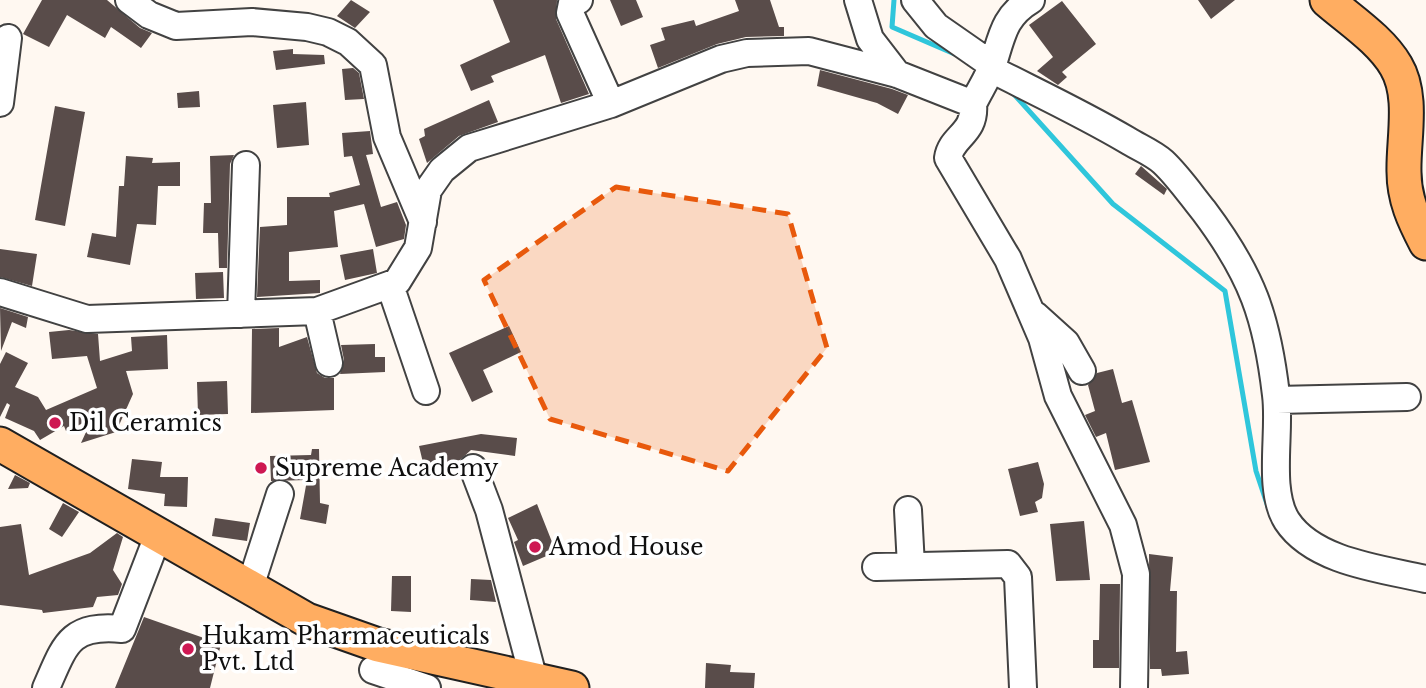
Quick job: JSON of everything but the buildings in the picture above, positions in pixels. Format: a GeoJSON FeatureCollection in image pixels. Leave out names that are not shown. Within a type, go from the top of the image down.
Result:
{"type":"FeatureCollection","features":[{"type":"Feature","properties":{"kind":"main road"},"geometry":{"type":"LineString","coordinates":[[1327,0],[1388,54],[1398,69],[1404,109],[1406,194],[1411,215],[1424,234]]}},
{"type":"Feature","properties":{"kind":"main road"},"geometry":{"type":"LineString","coordinates":[[0,444],[307,620],[374,668],[534,680],[572,688]]}},
{"type":"Feature","properties":{"kind":"street"},"geometry":{"type":"LineString","coordinates":[[129,0],[155,19],[176,26],[252,22],[307,27],[348,42],[373,65],[387,137],[424,224]]}},
{"type":"Feature","properties":{"kind":"street"},"geometry":{"type":"LineString","coordinates":[[579,0],[572,3],[570,13],[611,104]]}},
{"type":"Feature","properties":{"kind":"street"},"geometry":{"type":"LineString","coordinates":[[858,0],[870,39],[897,74]]}},
{"type":"Feature","properties":{"kind":"street"},"geometry":{"type":"LineString","coordinates":[[915,0],[936,26],[991,67],[1163,162],[1235,252],[1268,336],[1277,400],[1277,484],[1280,504],[1287,521],[1298,533],[1330,553],[1426,579]]}},
{"type":"Feature","properties":{"kind":"street"},"geometry":{"type":"LineString","coordinates":[[1031,0],[1017,9],[1004,25],[991,67],[972,104],[974,115],[968,131],[949,151],[948,158],[990,225],[1042,338],[1058,396],[1123,525],[1136,574],[1134,688]]}},
{"type":"Feature","properties":{"kind":"street"},"geometry":{"type":"LineString","coordinates":[[0,103],[8,38]]}},
{"type":"Feature","properties":{"kind":"street"},"geometry":{"type":"LineString","coordinates":[[0,292],[87,320],[317,311],[390,285],[408,268],[418,248],[428,190],[442,170],[469,148],[611,104],[721,59],[747,53],[809,51],[897,74],[972,104]]}},
{"type":"Feature","properties":{"kind":"street"},"geometry":{"type":"LineString","coordinates":[[241,314],[246,165]]}},
{"type":"Feature","properties":{"kind":"street"},"geometry":{"type":"LineString","coordinates":[[390,285],[426,391]]}},
{"type":"Feature","properties":{"kind":"street"},"geometry":{"type":"LineString","coordinates":[[317,311],[329,363]]}},
{"type":"Feature","properties":{"kind":"street"},"geometry":{"type":"LineString","coordinates":[[1031,312],[1047,322],[1066,343],[1082,371]]}},
{"type":"Feature","properties":{"kind":"street"},"geometry":{"type":"LineString","coordinates":[[1277,400],[1407,397]]}},
{"type":"Feature","properties":{"kind":"street"},"geometry":{"type":"LineString","coordinates":[[473,468],[489,510],[534,680]]}},
{"type":"Feature","properties":{"kind":"street"},"geometry":{"type":"LineString","coordinates":[[250,587],[280,494]]}},
{"type":"Feature","properties":{"kind":"street"},"geometry":{"type":"LineString","coordinates":[[908,510],[911,566]]}},
{"type":"Feature","properties":{"kind":"street"},"geometry":{"type":"LineString","coordinates":[[46,688],[62,650],[73,636],[84,629],[122,629],[159,533]]}},
{"type":"Feature","properties":{"kind":"street"},"geometry":{"type":"LineString","coordinates":[[876,568],[1001,562],[1013,569],[1018,577],[1023,688]]}},
{"type":"Feature","properties":{"kind":"street"},"geometry":{"type":"LineString","coordinates":[[374,668],[427,688]]}},
{"type":"Feature","properties":{"kind":"highlighted area"},"geometry":{"type":"Polygon","coordinates":[[[616,187],[788,214],[827,348],[728,471],[550,419],[484,280],[616,187]]]}},
{"type":"Feature","properties":{"kind":"waterway"},"geometry":{"type":"LineString","coordinates":[[894,0],[892,27],[957,55]]}},
{"type":"Feature","properties":{"kind":"waterway"},"geometry":{"type":"LineString","coordinates":[[1011,91],[1113,204],[1225,291],[1256,471],[1268,507]]}},
{"type":"Feature","properties":{"kind":"place","name":"Dil Ceramics"},"geometry":{"type":"Point","coordinates":[55,423]}},
{"type":"Feature","properties":{"kind":"place","name":"Supreme Academy"},"geometry":{"type":"Point","coordinates":[261,468]}},
{"type":"Feature","properties":{"kind":"place","name":"Amod House"},"geometry":{"type":"Point","coordinates":[535,547]}},
{"type":"Feature","properties":{"kind":"place","name":"Hukam Pharmaceuticals Pvt. Ltd"},"geometry":{"type":"Point","coordinates":[188,649]}}]}
